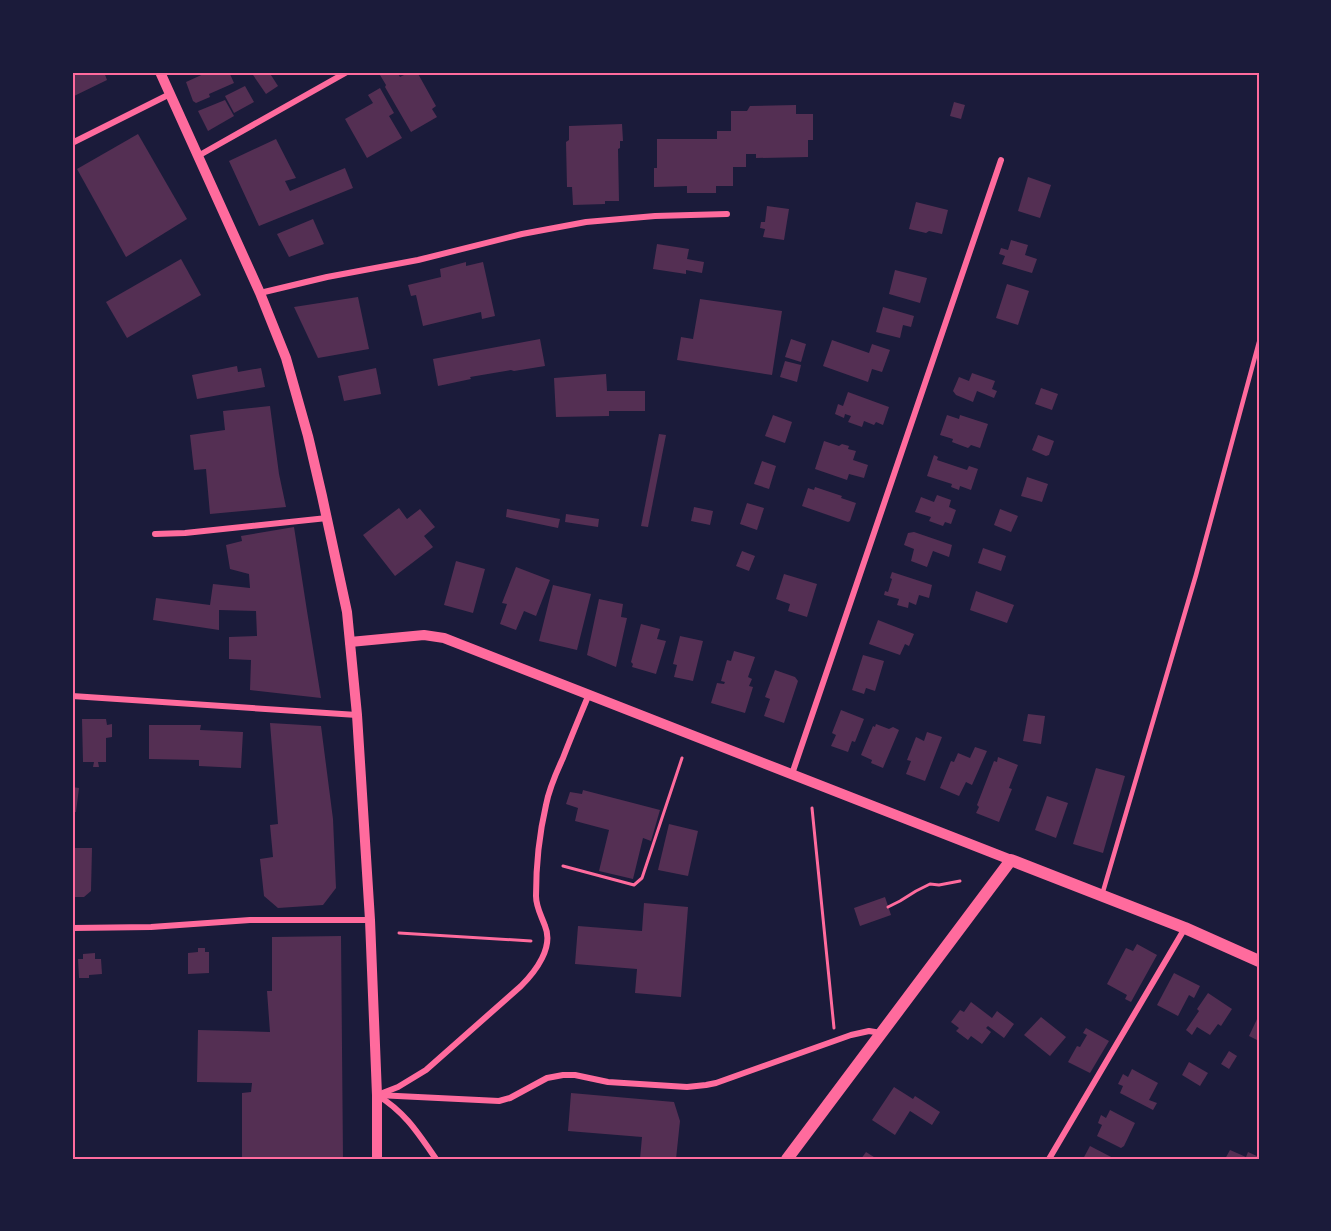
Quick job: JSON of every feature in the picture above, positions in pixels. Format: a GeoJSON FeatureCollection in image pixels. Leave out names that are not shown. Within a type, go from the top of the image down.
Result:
{"type":"FeatureCollection","features":[{"type":"Feature","properties":{"kind":"main road"},"geometry":{"type":"LineString","coordinates":[[787,1159],[1011,860],[1185,928],[1259,961]]}},
{"type":"Feature","properties":{"kind":"street"},"geometry":{"type":"LineString","coordinates":[[160,72],[260,293],[282,348],[327,518],[347,612],[357,715],[370,920],[377,1095],[377,1159]]}},
{"type":"Feature","properties":{"kind":"street"},"geometry":{"type":"LineString","coordinates":[[197,156],[347,72]]}},
{"type":"Feature","properties":{"kind":"street"},"geometry":{"type":"LineString","coordinates":[[72,143],[170,94]]}},
{"type":"Feature","properties":{"kind":"street"},"geometry":{"type":"LineString","coordinates":[[792,775],[1001,160]]}},
{"type":"Feature","properties":{"kind":"street"},"geometry":{"type":"LineString","coordinates":[[260,293],[327,277],[418,260],[522,234],[586,222],[655,216],[727,214]]}},
{"type":"Feature","properties":{"kind":"street"},"geometry":{"type":"LineString","coordinates":[[155,534],[327,518]]}},
{"type":"Feature","properties":{"kind":"street"},"geometry":{"type":"LineString","coordinates":[[350,642],[424,635],[436,636],[1011,860]]}},
{"type":"Feature","properties":{"kind":"street"},"geometry":{"type":"LineString","coordinates":[[377,1095],[398,1087],[426,1070],[521,986],[542,958],[548,936],[537,907],[536,896],[538,849],[543,817],[551,788],[589,694]]}},
{"type":"Feature","properties":{"kind":"street"},"geometry":{"type":"LineString","coordinates":[[72,696],[357,715]]}},
{"type":"Feature","properties":{"kind":"street"},"geometry":{"type":"LineString","coordinates":[[72,928],[151,927],[250,920],[370,920]]}},
{"type":"Feature","properties":{"kind":"street"},"geometry":{"type":"LineString","coordinates":[[1049,1159],[1185,928]]}},
{"type":"Feature","properties":{"kind":"street"},"geometry":{"type":"LineString","coordinates":[[377,1095],[499,1101],[510,1098],[547,1078],[563,1075],[575,1075],[608,1082],[696,1087],[716,1083],[851,1035],[869,1031],[881,1033]]}},
{"type":"Feature","properties":{"kind":"street"},"geometry":{"type":"LineString","coordinates":[[377,1095],[409,1120],[436,1159]]}},
{"type":"Feature","properties":{"kind":"lane"},"geometry":{"type":"LineString","coordinates":[[1102,895],[1196,575],[1259,342]]}},
{"type":"Feature","properties":{"kind":"path"},"geometry":{"type":"LineString","coordinates":[[563,867],[634,885],[642,878],[682,758]]}},
{"type":"Feature","properties":{"kind":"path"},"geometry":{"type":"LineString","coordinates":[[812,808],[834,1028]]}},
{"type":"Feature","properties":{"kind":"path"},"geometry":{"type":"LineString","coordinates":[[888,907],[930,884],[939,885],[960,881]]}},
{"type":"Feature","properties":{"kind":"path"},"geometry":{"type":"LineString","coordinates":[[399,933],[531,941]]}},
{"type":"Feature","properties":{"kind":"building"},"geometry":{"type":"Polygon","coordinates":[[[72,72],[104,72],[107,80],[72,97],[72,72]]]}},
{"type":"Feature","properties":{"kind":"building"},"geometry":{"type":"Polygon","coordinates":[[[208,72],[229,72],[234,83],[209,94],[210,97],[196,103],[193,101],[186,82],[208,72]]]}},
{"type":"Feature","properties":{"kind":"building"},"geometry":{"type":"Polygon","coordinates":[[[251,72],[269,72],[278,86],[266,94],[251,72]]]}},
{"type":"Feature","properties":{"kind":"building"},"geometry":{"type":"Polygon","coordinates":[[[385,72],[397,72],[400,77],[410,72],[417,72],[436,106],[432,109],[437,117],[411,132],[385,87],[380,75],[385,72]]]}},
{"type":"Feature","properties":{"kind":"building"},"geometry":{"type":"Polygon","coordinates":[[[245,86],[254,102],[234,113],[225,96],[245,86]]]}},
{"type":"Feature","properties":{"kind":"building"},"geometry":{"type":"Polygon","coordinates":[[[380,88],[394,113],[389,116],[402,138],[367,158],[345,119],[373,103],[368,95],[380,88]]]}},
{"type":"Feature","properties":{"kind":"building"},"geometry":{"type":"Polygon","coordinates":[[[225,100],[234,116],[208,131],[198,111],[225,100]]]}},
{"type":"Feature","properties":{"kind":"building"},"geometry":{"type":"Polygon","coordinates":[[[954,102],[965,105],[961,119],[950,116],[954,102]]]}},
{"type":"Feature","properties":{"kind":"building"},"geometry":{"type":"Polygon","coordinates":[[[796,105],[796,114],[813,114],[813,140],[808,140],[808,157],[756,158],[756,154],[746,154],[746,167],[733,167],[733,186],[716,186],[716,193],[687,193],[687,186],[654,187],[654,168],[657,168],[657,139],[717,139],[717,131],[731,131],[731,111],[747,111],[750,106],[796,105]]]}},
{"type":"Feature","properties":{"kind":"building"},"geometry":{"type":"Polygon","coordinates":[[[622,124],[623,141],[620,141],[618,149],[619,201],[573,205],[572,187],[567,187],[566,142],[569,140],[569,126],[622,124]]]}},
{"type":"Feature","properties":{"kind":"building"},"geometry":{"type":"Polygon","coordinates":[[[138,134],[187,219],[126,257],[77,169],[138,134]]]}},
{"type":"Feature","properties":{"kind":"building"},"geometry":{"type":"Polygon","coordinates":[[[276,139],[296,178],[285,181],[290,191],[345,168],[353,188],[259,226],[229,161],[276,139]]]}},
{"type":"Feature","properties":{"kind":"building"},"geometry":{"type":"Polygon","coordinates":[[[1028,177],[1051,185],[1040,218],[1018,211],[1028,177]]]}},
{"type":"Feature","properties":{"kind":"building"},"geometry":{"type":"Polygon","coordinates":[[[916,202],[948,210],[942,234],[909,229],[916,202]]]}},
{"type":"Feature","properties":{"kind":"building"},"geometry":{"type":"Polygon","coordinates":[[[767,206],[789,209],[784,240],[763,237],[765,229],[760,228],[761,222],[765,222],[767,206]]]}},
{"type":"Feature","properties":{"kind":"building"},"geometry":{"type":"Polygon","coordinates":[[[313,219],[324,244],[289,257],[277,234],[313,219]]]}},
{"type":"Feature","properties":{"kind":"building"},"geometry":{"type":"Polygon","coordinates":[[[1011,240],[1028,245],[1025,255],[1037,259],[1032,273],[1002,264],[1005,256],[999,254],[1001,248],[1008,250],[1011,240]]]}},
{"type":"Feature","properties":{"kind":"building"},"geometry":{"type":"Polygon","coordinates":[[[657,244],[689,249],[687,259],[704,262],[702,273],[686,270],[686,274],[653,269],[657,244]]]}},
{"type":"Feature","properties":{"kind":"building"},"geometry":{"type":"Polygon","coordinates":[[[181,259],[201,295],[127,338],[106,302],[181,259]]]}},
{"type":"Feature","properties":{"kind":"building"},"geometry":{"type":"Polygon","coordinates":[[[466,262],[466,266],[483,262],[495,316],[482,319],[481,312],[423,326],[416,295],[411,296],[408,285],[441,277],[440,269],[466,262]]]}},
{"type":"Feature","properties":{"kind":"building"},"geometry":{"type":"Polygon","coordinates":[[[895,270],[927,278],[920,303],[889,294],[895,270]]]}},
{"type":"Feature","properties":{"kind":"building"},"geometry":{"type":"Polygon","coordinates":[[[1007,284],[1029,291],[1018,325],[996,318],[1007,284]]]}},
{"type":"Feature","properties":{"kind":"building"},"geometry":{"type":"Polygon","coordinates":[[[358,297],[369,349],[318,358],[294,307],[358,297]]]}},
{"type":"Feature","properties":{"kind":"building"},"geometry":{"type":"Polygon","coordinates":[[[700,299],[782,311],[772,375],[677,360],[681,337],[693,339],[700,299]]]}},
{"type":"Feature","properties":{"kind":"building"},"geometry":{"type":"Polygon","coordinates":[[[883,307],[914,316],[911,327],[903,325],[900,338],[876,332],[883,307]]]}},
{"type":"Feature","properties":{"kind":"building"},"geometry":{"type":"Polygon","coordinates":[[[540,339],[545,366],[470,377],[471,379],[438,386],[433,359],[540,339]]]}},
{"type":"Feature","properties":{"kind":"building"},"geometry":{"type":"Polygon","coordinates":[[[791,339],[806,344],[801,362],[785,357],[791,339]]]}},
{"type":"Feature","properties":{"kind":"building"},"geometry":{"type":"Polygon","coordinates":[[[832,340],[869,353],[872,344],[890,350],[882,372],[872,369],[868,382],[823,366],[832,340]]]}},
{"type":"Feature","properties":{"kind":"building"},"geometry":{"type":"Polygon","coordinates":[[[785,361],[801,365],[797,382],[780,377],[785,361]]]}},
{"type":"Feature","properties":{"kind":"building"},"geometry":{"type":"Polygon","coordinates":[[[237,366],[238,372],[261,368],[265,387],[197,399],[192,375],[237,366]]]}},
{"type":"Feature","properties":{"kind":"building"},"geometry":{"type":"Polygon","coordinates":[[[376,368],[381,394],[344,401],[338,376],[376,368]]]}},
{"type":"Feature","properties":{"kind":"building"},"geometry":{"type":"Polygon","coordinates":[[[972,373],[995,381],[992,389],[997,391],[994,398],[977,391],[973,402],[956,395],[953,391],[959,377],[969,381],[972,373]]]}},
{"type":"Feature","properties":{"kind":"building"},"geometry":{"type":"Polygon","coordinates":[[[606,374],[607,391],[645,391],[645,411],[609,411],[609,416],[556,417],[554,378],[606,374]]]}},
{"type":"Feature","properties":{"kind":"building"},"geometry":{"type":"Polygon","coordinates":[[[1041,388],[1058,394],[1052,410],[1035,404],[1041,388]]]}},
{"type":"Feature","properties":{"kind":"building"},"geometry":{"type":"Polygon","coordinates":[[[848,392],[889,407],[883,425],[876,422],[874,425],[864,421],[862,427],[848,422],[851,416],[845,414],[844,418],[835,414],[838,404],[843,406],[848,392]]]}},
{"type":"Feature","properties":{"kind":"building"},"geometry":{"type":"Polygon","coordinates":[[[270,406],[286,507],[210,514],[206,469],[194,470],[190,435],[225,430],[223,411],[270,406]]]}},
{"type":"Feature","properties":{"kind":"building"},"geometry":{"type":"Polygon","coordinates":[[[773,415],[792,422],[785,443],[765,436],[773,415]]]}},
{"type":"Feature","properties":{"kind":"building"},"geometry":{"type":"Polygon","coordinates":[[[947,415],[959,419],[960,415],[988,424],[980,448],[971,445],[968,448],[952,442],[953,439],[940,435],[947,415]]]}},
{"type":"Feature","properties":{"kind":"building"},"geometry":{"type":"Polygon","coordinates":[[[659,434],[666,435],[648,527],[641,526],[659,434]]]}},
{"type":"Feature","properties":{"kind":"building"},"geometry":{"type":"Polygon","coordinates":[[[1038,435],[1054,441],[1049,455],[1046,456],[1032,450],[1038,435]]]}},
{"type":"Feature","properties":{"kind":"building"},"geometry":{"type":"Polygon","coordinates":[[[824,441],[839,446],[842,444],[849,446],[848,449],[856,451],[853,460],[868,465],[864,478],[849,474],[847,480],[815,469],[824,441]]]}},
{"type":"Feature","properties":{"kind":"building"},"geometry":{"type":"Polygon","coordinates":[[[934,455],[938,457],[937,460],[967,470],[969,466],[978,469],[971,490],[960,486],[959,490],[951,487],[952,484],[927,476],[934,455]]]}},
{"type":"Feature","properties":{"kind":"building"},"geometry":{"type":"Polygon","coordinates":[[[762,461],[776,466],[769,489],[754,484],[762,461]]]}},
{"type":"Feature","properties":{"kind":"building"},"geometry":{"type":"Polygon","coordinates":[[[1027,477],[1048,484],[1042,502],[1021,496],[1027,477]]]}},
{"type":"Feature","properties":{"kind":"building"},"geometry":{"type":"Polygon","coordinates":[[[815,487],[856,503],[850,521],[802,506],[808,488],[814,490],[815,487]]]}},
{"type":"Feature","properties":{"kind":"building"},"geometry":{"type":"Polygon","coordinates":[[[937,495],[951,500],[949,507],[956,510],[951,524],[945,522],[943,526],[929,521],[931,517],[915,512],[921,497],[934,502],[937,495]]]}},
{"type":"Feature","properties":{"kind":"building"},"geometry":{"type":"Polygon","coordinates":[[[747,503],[764,508],[757,530],[740,524],[747,503]]]}},
{"type":"Feature","properties":{"kind":"building"},"geometry":{"type":"Polygon","coordinates":[[[694,507],[713,511],[710,525],[691,521],[694,507]]]}},
{"type":"Feature","properties":{"kind":"building"},"geometry":{"type":"Polygon","coordinates":[[[399,508],[407,519],[420,509],[435,527],[424,536],[433,547],[395,576],[363,535],[399,508]]]}},
{"type":"Feature","properties":{"kind":"building"},"geometry":{"type":"Polygon","coordinates":[[[507,509],[560,519],[558,528],[506,517],[507,509]]]}},
{"type":"Feature","properties":{"kind":"building"},"geometry":{"type":"Polygon","coordinates":[[[1000,509],[1018,516],[1011,532],[994,525],[1000,509]]]}},
{"type":"Feature","properties":{"kind":"building"},"geometry":{"type":"Polygon","coordinates":[[[566,514],[599,519],[598,527],[565,522],[566,514]]]}},
{"type":"Feature","properties":{"kind":"building"},"geometry":{"type":"Polygon","coordinates":[[[294,527],[321,698],[250,690],[251,660],[229,659],[229,637],[257,636],[256,611],[219,610],[219,630],[153,620],[156,598],[210,605],[213,584],[250,588],[249,574],[230,569],[226,545],[242,541],[241,536],[294,527]]]}},
{"type":"Feature","properties":{"kind":"building"},"geometry":{"type":"Polygon","coordinates":[[[914,532],[952,545],[949,557],[933,551],[927,567],[911,561],[914,549],[904,545],[908,533],[914,532]]]}},
{"type":"Feature","properties":{"kind":"building"},"geometry":{"type":"Polygon","coordinates":[[[983,548],[1006,556],[1001,571],[978,563],[983,548]]]}},
{"type":"Feature","properties":{"kind":"building"},"geometry":{"type":"Polygon","coordinates":[[[742,551],[755,556],[749,571],[736,566],[742,551]]]}},
{"type":"Feature","properties":{"kind":"building"},"geometry":{"type":"Polygon","coordinates":[[[456,561],[485,569],[473,613],[444,605],[456,561]]]}},
{"type":"Feature","properties":{"kind":"building"},"geometry":{"type":"Polygon","coordinates":[[[516,567],[550,580],[536,616],[524,611],[516,630],[500,624],[507,604],[502,603],[516,567]]]}},
{"type":"Feature","properties":{"kind":"building"},"geometry":{"type":"Polygon","coordinates":[[[892,572],[932,585],[929,598],[919,595],[916,605],[909,602],[908,608],[897,605],[899,599],[884,595],[885,591],[888,592],[892,572]]]}},
{"type":"Feature","properties":{"kind":"building"},"geometry":{"type":"Polygon","coordinates":[[[784,574],[817,584],[807,617],[788,611],[790,604],[776,599],[784,574]]]}},
{"type":"Feature","properties":{"kind":"building"},"geometry":{"type":"Polygon","coordinates":[[[553,585],[591,594],[577,650],[539,641],[553,585]]]}},
{"type":"Feature","properties":{"kind":"building"},"geometry":{"type":"Polygon","coordinates":[[[976,591],[1014,605],[1007,623],[970,610],[976,591]]]}},
{"type":"Feature","properties":{"kind":"building"},"geometry":{"type":"Polygon","coordinates":[[[599,599],[623,604],[621,617],[627,618],[616,667],[587,655],[599,599]]]}},
{"type":"Feature","properties":{"kind":"building"},"geometry":{"type":"Polygon","coordinates":[[[878,620],[914,634],[909,646],[905,644],[900,655],[869,644],[878,620]]]}},
{"type":"Feature","properties":{"kind":"building"},"geometry":{"type":"Polygon","coordinates":[[[641,624],[660,629],[657,639],[666,641],[656,674],[632,667],[631,662],[641,624]]]}},
{"type":"Feature","properties":{"kind":"building"},"geometry":{"type":"Polygon","coordinates":[[[680,636],[703,641],[693,681],[674,677],[677,665],[673,664],[680,636]]]}},
{"type":"Feature","properties":{"kind":"building"},"geometry":{"type":"Polygon","coordinates":[[[734,651],[755,657],[748,677],[752,679],[749,686],[753,687],[745,713],[711,703],[717,683],[724,684],[725,682],[721,681],[727,660],[731,661],[734,651]]]}},
{"type":"Feature","properties":{"kind":"building"},"geometry":{"type":"Polygon","coordinates":[[[863,655],[884,661],[875,691],[866,688],[864,694],[852,690],[863,655]]]}},
{"type":"Feature","properties":{"kind":"building"},"geometry":{"type":"Polygon","coordinates":[[[775,670],[795,677],[798,681],[784,723],[764,716],[770,699],[765,697],[775,670]]]}},
{"type":"Feature","properties":{"kind":"building"},"geometry":{"type":"Polygon","coordinates":[[[841,710],[864,719],[855,742],[852,741],[848,752],[831,746],[836,735],[832,733],[841,710]]]}},
{"type":"Feature","properties":{"kind":"building"},"geometry":{"type":"Polygon","coordinates":[[[1028,714],[1045,716],[1041,744],[1023,741],[1028,714]]]}},
{"type":"Feature","properties":{"kind":"building"},"geometry":{"type":"Polygon","coordinates":[[[82,719],[106,719],[107,725],[112,724],[112,737],[106,738],[106,762],[98,762],[99,767],[93,767],[94,762],[83,762],[82,719]]]}},
{"type":"Feature","properties":{"kind":"building"},"geometry":{"type":"Polygon","coordinates":[[[270,723],[321,726],[333,819],[336,888],[323,905],[278,908],[264,896],[260,859],[273,857],[270,825],[278,824],[270,723]]]}},
{"type":"Feature","properties":{"kind":"building"},"geometry":{"type":"Polygon","coordinates":[[[876,724],[899,730],[883,768],[871,763],[872,760],[861,755],[873,726],[875,727],[876,724]]]}},
{"type":"Feature","properties":{"kind":"building"},"geometry":{"type":"Polygon","coordinates":[[[149,725],[201,725],[200,730],[243,732],[241,768],[199,766],[199,760],[149,759],[149,725]]]}},
{"type":"Feature","properties":{"kind":"building"},"geometry":{"type":"Polygon","coordinates":[[[927,732],[942,737],[925,781],[906,774],[911,761],[907,760],[916,737],[924,741],[927,732]]]}},
{"type":"Feature","properties":{"kind":"building"},"geometry":{"type":"Polygon","coordinates":[[[975,747],[987,751],[972,785],[966,782],[959,796],[940,788],[951,761],[954,762],[958,753],[970,758],[975,747]]]}},
{"type":"Feature","properties":{"kind":"building"},"geometry":{"type":"Polygon","coordinates":[[[998,757],[1018,765],[1009,788],[1012,789],[999,822],[976,813],[994,761],[997,762],[998,757]]]}},
{"type":"Feature","properties":{"kind":"building"},"geometry":{"type":"Polygon","coordinates":[[[1096,768],[1125,776],[1103,853],[1073,844],[1096,768]]]}},
{"type":"Feature","properties":{"kind":"building"},"geometry":{"type":"Polygon","coordinates":[[[72,787],[79,788],[76,812],[72,812],[72,787]]]}},
{"type":"Feature","properties":{"kind":"building"},"geometry":{"type":"Polygon","coordinates":[[[583,790],[660,810],[651,841],[643,838],[633,879],[599,871],[609,830],[575,821],[578,808],[566,804],[570,792],[582,794],[583,790]]]}},
{"type":"Feature","properties":{"kind":"building"},"geometry":{"type":"Polygon","coordinates":[[[1047,796],[1068,803],[1056,838],[1035,830],[1047,796]]]}},
{"type":"Feature","properties":{"kind":"building"},"geometry":{"type":"Polygon","coordinates":[[[669,824],[698,831],[688,876],[658,870],[669,824]]]}},
{"type":"Feature","properties":{"kind":"building"},"geometry":{"type":"Polygon","coordinates":[[[73,848],[92,848],[91,891],[84,897],[72,897],[73,848]]]}},
{"type":"Feature","properties":{"kind":"building"},"geometry":{"type":"Polygon","coordinates":[[[885,897],[891,915],[860,926],[854,908],[885,897]]]}},
{"type":"Feature","properties":{"kind":"building"},"geometry":{"type":"Polygon","coordinates":[[[644,903],[688,907],[681,997],[635,993],[637,969],[575,964],[578,926],[642,931],[644,903]]]}},
{"type":"Feature","properties":{"kind":"building"},"geometry":{"type":"Polygon","coordinates":[[[341,936],[343,1159],[242,1159],[242,1093],[251,1092],[252,1083],[197,1082],[198,1030],[270,1032],[267,991],[272,991],[272,937],[341,936]]]}},
{"type":"Feature","properties":{"kind":"building"},"geometry":{"type":"Polygon","coordinates":[[[1137,944],[1157,955],[1131,1002],[1125,999],[1127,995],[1107,984],[1126,948],[1133,951],[1137,944]]]}},
{"type":"Feature","properties":{"kind":"building"},"geometry":{"type":"Polygon","coordinates":[[[198,948],[205,948],[205,952],[209,952],[209,973],[188,974],[188,953],[198,952],[198,948]]]}},
{"type":"Feature","properties":{"kind":"building"},"geometry":{"type":"Polygon","coordinates":[[[95,953],[95,959],[101,959],[102,974],[79,978],[78,959],[83,959],[83,954],[95,953]]]}},
{"type":"Feature","properties":{"kind":"building"},"geometry":{"type":"Polygon","coordinates":[[[1174,973],[1200,986],[1194,998],[1189,995],[1178,1016],[1157,1005],[1174,973]]]}},
{"type":"Feature","properties":{"kind":"building"},"geometry":{"type":"Polygon","coordinates":[[[1208,993],[1232,1009],[1221,1026],[1218,1024],[1210,1035],[1197,1027],[1192,1035],[1186,1030],[1208,993]]]}},
{"type":"Feature","properties":{"kind":"building"},"geometry":{"type":"Polygon","coordinates":[[[971,1002],[992,1018],[997,1011],[1014,1024],[1004,1038],[988,1026],[986,1028],[991,1032],[982,1044],[971,1036],[968,1040],[956,1031],[959,1028],[951,1022],[960,1010],[964,1012],[971,1002]]]}},
{"type":"Feature","properties":{"kind":"building"},"geometry":{"type":"Polygon","coordinates":[[[1259,1015],[1259,1041],[1249,1036],[1259,1015]]]}},
{"type":"Feature","properties":{"kind":"building"},"geometry":{"type":"Polygon","coordinates":[[[1041,1017],[1066,1037],[1050,1056],[1024,1035],[1041,1017]]]}},
{"type":"Feature","properties":{"kind":"building"},"geometry":{"type":"Polygon","coordinates":[[[1086,1028],[1109,1041],[1090,1073],[1068,1062],[1077,1046],[1080,1047],[1087,1035],[1083,1033],[1086,1028]]]}},
{"type":"Feature","properties":{"kind":"building"},"geometry":{"type":"Polygon","coordinates":[[[1229,1051],[1237,1056],[1229,1069],[1221,1064],[1229,1051]]]}},
{"type":"Feature","properties":{"kind":"building"},"geometry":{"type":"Polygon","coordinates":[[[1189,1062],[1208,1073],[1200,1086],[1182,1075],[1189,1062]]]}},
{"type":"Feature","properties":{"kind":"building"},"geometry":{"type":"Polygon","coordinates":[[[1132,1069],[1158,1083],[1149,1100],[1157,1103],[1153,1110],[1120,1093],[1123,1086],[1118,1084],[1123,1074],[1128,1077],[1132,1069]]]}},
{"type":"Feature","properties":{"kind":"building"},"geometry":{"type":"Polygon","coordinates":[[[894,1087],[913,1099],[915,1096],[940,1112],[932,1125],[910,1111],[895,1135],[872,1120],[894,1087]]]}},
{"type":"Feature","properties":{"kind":"building"},"geometry":{"type":"Polygon","coordinates":[[[571,1093],[674,1102],[680,1121],[676,1159],[640,1159],[642,1137],[568,1131],[571,1093]]]}},
{"type":"Feature","properties":{"kind":"building"},"geometry":{"type":"Polygon","coordinates":[[[1110,1110],[1135,1123],[1121,1148],[1097,1136],[1102,1125],[1098,1123],[1101,1115],[1106,1118],[1110,1110]]]}},
{"type":"Feature","properties":{"kind":"building"},"geometry":{"type":"Polygon","coordinates":[[[1090,1146],[1115,1159],[1083,1159],[1090,1146]]]}},
{"type":"Feature","properties":{"kind":"building"},"geometry":{"type":"Polygon","coordinates":[[[1230,1150],[1246,1157],[1248,1152],[1259,1159],[1225,1159],[1230,1150]]]}},
{"type":"Feature","properties":{"kind":"building"},"geometry":{"type":"Polygon","coordinates":[[[866,1152],[877,1159],[861,1159],[866,1152]]]}}]}
